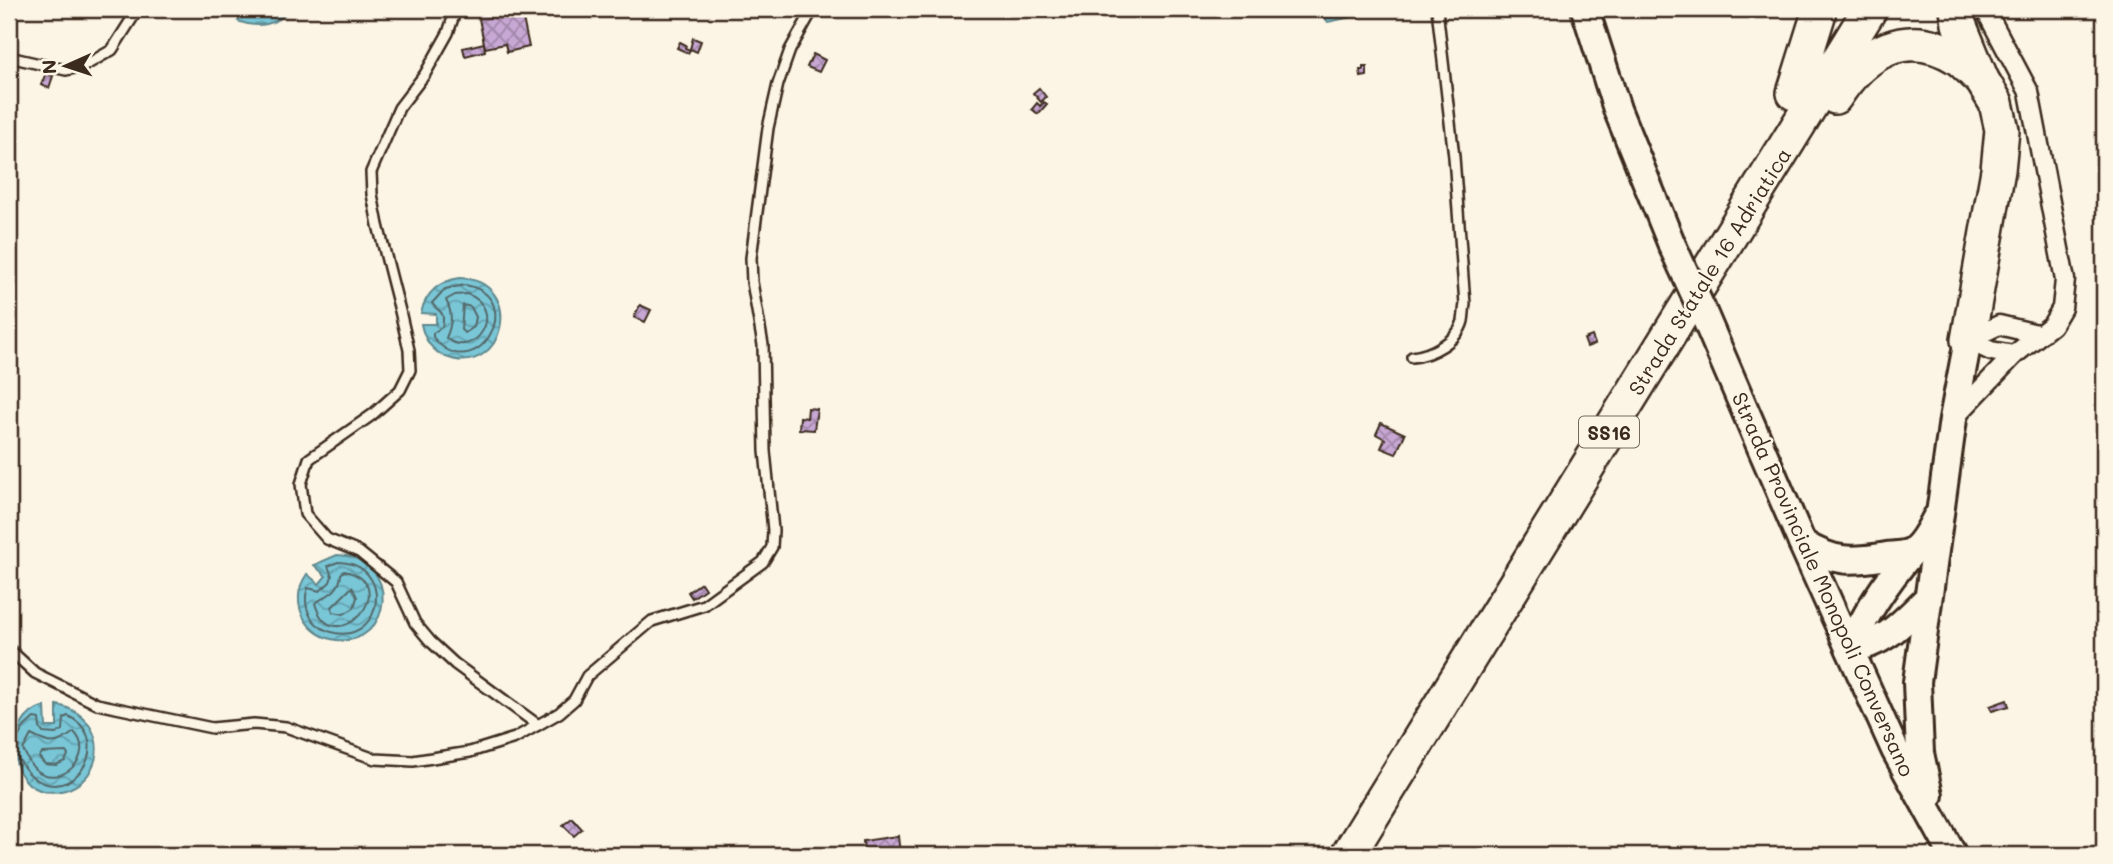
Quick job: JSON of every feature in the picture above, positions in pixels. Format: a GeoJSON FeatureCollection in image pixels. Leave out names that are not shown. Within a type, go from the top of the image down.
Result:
{"type":"FeatureCollection","features":[{"type":"Feature","properties":{"kind":"highway"},"geometry":{"type":"LineString","coordinates":[[1794,93],[1818,9]]}},
{"type":"Feature","properties":{"kind":"highway","name":"Strada Statale 16 Adriatica"},"geometry":{"type":"LineString","coordinates":[[1324,855],[1846,9]]}},
{"type":"Feature","properties":{"kind":"highway","name":"Strada Statale 16 Adriatica"},"geometry":{"type":"LineString","coordinates":[[1348,855],[1870,9]]}},
{"type":"Feature","properties":{"kind":"highway"},"geometry":{"type":"LineString","coordinates":[[1956,9],[1959,24],[1982,80],[1996,103],[2002,130],[1998,170],[1968,340]]}},
{"type":"Feature","properties":{"kind":"highway"},"geometry":{"type":"LineString","coordinates":[[1737,226],[1791,167],[1848,78],[1878,51],[1908,43],[1934,47],[1959,59],[1982,80]]}},
{"type":"Feature","properties":{"kind":"highway"},"geometry":{"type":"LineString","coordinates":[[1978,282],[1988,311],[1999,325]]}},
{"type":"Feature","properties":{"kind":"main road","name":"Strada Provinciale Monopoli Conversano"},"geometry":{"type":"LineString","coordinates":[[1585,9],[1616,109],[1672,245],[1895,750],[1953,855]]}},
{"type":"Feature","properties":{"kind":"main road"},"geometry":{"type":"LineString","coordinates":[[1936,824],[1920,754],[1917,682],[1953,419],[1968,340]]}},
{"type":"Feature","properties":{"kind":"main road"},"geometry":{"type":"LineString","coordinates":[[1850,649],[1861,623],[1895,571],[1924,539],[1940,511]]}},
{"type":"Feature","properties":{"kind":"main road"},"geometry":{"type":"LineString","coordinates":[[1802,543],[1819,554],[1835,559],[1861,561],[1912,552]]}},
{"type":"Feature","properties":{"kind":"main road"},"geometry":{"type":"LineString","coordinates":[[1850,649],[1871,645],[1891,633],[1927,599]]}},
{"type":"Feature","properties":{"kind":"street"},"geometry":{"type":"LineString","coordinates":[[1953,419],[2014,355],[2052,324],[2062,308],[2065,280],[2029,92],[1985,9]]}},
{"type":"Feature","properties":{"kind":"street"},"geometry":{"type":"LineString","coordinates":[[1968,340],[1999,325],[2037,334]]}},
{"type":"Feature","properties":{"kind":"street"},"geometry":{"type":"LineString","coordinates":[[1968,340],[1991,351],[2014,355]]}},
{"type":"Feature","properties":{"kind":"lane"},"geometry":{"type":"LineString","coordinates":[[9,57],[66,70],[85,66],[112,50],[138,9]]}},
{"type":"Feature","properties":{"kind":"lane"},"geometry":{"type":"LineString","coordinates":[[456,9],[448,33],[429,66],[399,108],[371,172],[378,225],[409,350],[410,370],[400,390],[381,407],[309,459],[300,484],[305,514],[327,540],[359,552],[396,582],[415,623],[429,641],[455,664],[538,725]]}},
{"type":"Feature","properties":{"kind":"lane"},"geometry":{"type":"LineString","coordinates":[[9,649],[35,673],[97,704],[212,728],[254,724],[286,727],[375,759],[413,761],[470,752],[515,738],[538,725],[575,700],[587,676],[652,621],[704,606],[763,562],[772,547],[773,530],[765,451],[763,345],[752,282],[751,258],[768,128],[778,84],[790,50],[813,9]]}},
{"type":"Feature","properties":{"kind":"lane"},"geometry":{"type":"LineString","coordinates":[[1412,357],[1424,356],[1449,342],[1463,324],[1465,304],[1454,157],[1437,9]]}},
{"type":"Feature","properties":{"kind":"water"},"geometry":{"type":"Polygon","coordinates":[[[246,9],[290,9],[273,22],[253,25],[238,21],[246,9]]]}},
{"type":"Feature","properties":{"kind":"water"},"geometry":{"type":"Polygon","coordinates":[[[1327,9],[1352,9],[1352,17],[1328,22],[1323,16],[1327,9]]]}},
{"type":"Feature","properties":{"kind":"water"},"geometry":{"type":"Polygon","coordinates":[[[460,278],[481,283],[495,295],[501,310],[500,327],[494,343],[482,355],[466,360],[446,357],[433,348],[424,335],[421,324],[436,324],[436,314],[421,313],[430,293],[446,282],[460,278]]]}},
{"type":"Feature","properties":{"kind":"water"},"geometry":{"type":"Polygon","coordinates":[[[337,555],[358,560],[373,570],[381,585],[383,601],[379,617],[369,630],[355,638],[336,640],[314,631],[302,614],[299,603],[300,591],[307,574],[319,584],[326,576],[314,565],[337,555]]]}},
{"type":"Feature","properties":{"kind":"water"},"geometry":{"type":"Polygon","coordinates":[[[57,705],[68,708],[85,720],[91,728],[97,748],[91,770],[82,781],[61,791],[42,791],[29,784],[19,772],[15,757],[16,741],[21,726],[30,714],[45,706],[46,727],[57,727],[57,705]]]}},
{"type":"Feature","properties":{"kind":"building"},"geometry":{"type":"Polygon","coordinates":[[[477,9],[521,9],[529,47],[507,52],[505,44],[485,48],[477,9]]]}},
{"type":"Feature","properties":{"kind":"building"},"geometry":{"type":"Polygon","coordinates":[[[693,38],[701,41],[697,52],[690,49],[693,38]]]}},
{"type":"Feature","properties":{"kind":"building"},"geometry":{"type":"Polygon","coordinates":[[[680,42],[690,50],[688,53],[677,48],[680,42]]]}},
{"type":"Feature","properties":{"kind":"building"},"geometry":{"type":"Polygon","coordinates":[[[484,43],[485,51],[465,56],[463,48],[484,43]]]}},
{"type":"Feature","properties":{"kind":"building"},"geometry":{"type":"Polygon","coordinates":[[[813,54],[825,60],[819,72],[807,67],[813,54]]]}},
{"type":"Feature","properties":{"kind":"building"},"geometry":{"type":"Polygon","coordinates":[[[1363,67],[1367,67],[1367,76],[1361,77],[1360,70],[1363,70],[1363,67]]]}},
{"type":"Feature","properties":{"kind":"building"},"geometry":{"type":"Polygon","coordinates":[[[46,73],[53,76],[49,88],[41,85],[46,73]]]}},
{"type":"Feature","properties":{"kind":"building"},"geometry":{"type":"Polygon","coordinates":[[[1039,88],[1046,97],[1041,102],[1033,93],[1039,88]]]}},
{"type":"Feature","properties":{"kind":"building"},"geometry":{"type":"Polygon","coordinates":[[[1044,102],[1047,104],[1038,114],[1032,109],[1037,103],[1040,106],[1044,102]]]}},
{"type":"Feature","properties":{"kind":"building"},"geometry":{"type":"Polygon","coordinates":[[[640,305],[651,310],[645,322],[634,317],[640,305]]]}},
{"type":"Feature","properties":{"kind":"building"},"geometry":{"type":"Polygon","coordinates":[[[1592,336],[1595,344],[1587,347],[1584,339],[1592,336]]]}},
{"type":"Feature","properties":{"kind":"building"},"geometry":{"type":"Polygon","coordinates":[[[808,408],[817,409],[814,430],[799,429],[800,417],[807,418],[808,408]]]}},
{"type":"Feature","properties":{"kind":"building"},"geometry":{"type":"Polygon","coordinates":[[[1381,423],[1405,434],[1396,454],[1381,448],[1385,439],[1376,434],[1381,423]]]}},
{"type":"Feature","properties":{"kind":"building"},"geometry":{"type":"Polygon","coordinates":[[[701,583],[705,589],[692,598],[688,592],[701,583]]]}},
{"type":"Feature","properties":{"kind":"building"},"geometry":{"type":"Polygon","coordinates":[[[2007,700],[2009,706],[1992,711],[1990,706],[2007,700]]]}},
{"type":"Feature","properties":{"kind":"building"},"geometry":{"type":"Polygon","coordinates":[[[572,818],[582,829],[574,836],[563,825],[572,818]]]}},
{"type":"Feature","properties":{"kind":"building"},"geometry":{"type":"Polygon","coordinates":[[[898,836],[900,854],[864,855],[863,841],[898,836]]]}}]}
